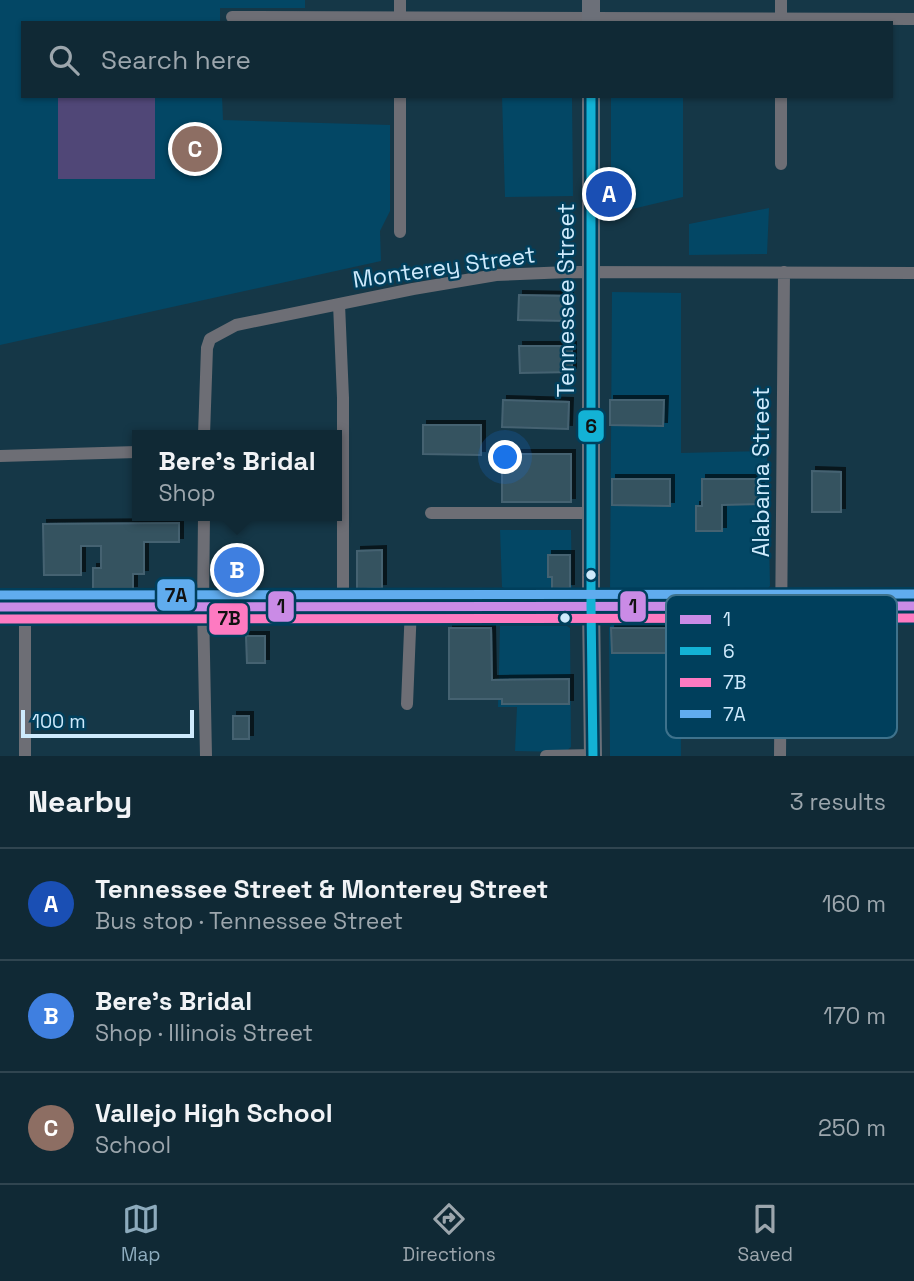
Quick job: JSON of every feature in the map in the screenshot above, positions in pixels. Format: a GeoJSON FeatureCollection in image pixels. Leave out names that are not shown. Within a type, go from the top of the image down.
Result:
{"type":"FeatureCollection","features":[{"type":"Feature","properties":{"kind":"main road","name":"Tennessee Street"},"geometry":{"type":"LineString","coordinates":[[591,98],[593,756]]}},
{"type":"Feature","properties":{"kind":"main road"},"geometry":{"type":"LineString","coordinates":[[0,607],[666,606]]}},
{"type":"Feature","properties":{"kind":"street"},"geometry":{"type":"LineString","coordinates":[[400,0],[400,20]]}},
{"type":"Feature","properties":{"kind":"street"},"geometry":{"type":"LineString","coordinates":[[781,0],[781,21]]}},
{"type":"Feature","properties":{"kind":"street"},"geometry":{"type":"LineString","coordinates":[[232,17],[400,20],[591,14],[781,21],[914,19]]}},
{"type":"Feature","properties":{"kind":"street"},"geometry":{"type":"LineString","coordinates":[[400,98],[400,232]]}},
{"type":"Feature","properties":{"kind":"street"},"geometry":{"type":"LineString","coordinates":[[781,98],[781,164]]}},
{"type":"Feature","properties":{"kind":"street","name":"Monterey Street"},"geometry":{"type":"LineString","coordinates":[[204,430],[207,348],[210,339],[235,326],[413,289],[496,275],[591,272],[914,273]]}},
{"type":"Feature","properties":{"kind":"street","name":"Alabama Street"},"geometry":{"type":"LineString","coordinates":[[781,595],[784,272]]}},
{"type":"Feature","properties":{"kind":"street"},"geometry":{"type":"LineString","coordinates":[[339,304],[343,398],[343,606]]}},
{"type":"Feature","properties":{"kind":"street"},"geometry":{"type":"LineString","coordinates":[[0,456],[132,452]]}},
{"type":"Feature","properties":{"kind":"street"},"geometry":{"type":"LineString","coordinates":[[431,513],[591,513]]}},
{"type":"Feature","properties":{"kind":"street"},"geometry":{"type":"LineString","coordinates":[[204,521],[206,756]]}},
{"type":"Feature","properties":{"kind":"street"},"geometry":{"type":"LineString","coordinates":[[407,704],[411,606]]}},
{"type":"Feature","properties":{"kind":"street"},"geometry":{"type":"LineString","coordinates":[[25,607],[25,756]]}},
{"type":"Feature","properties":{"kind":"street","name":"Alabama Street"},"geometry":{"type":"LineString","coordinates":[[780,738],[780,756]]}},
{"type":"Feature","properties":{"kind":"street"},"geometry":{"type":"LineString","coordinates":[[546,756],[593,756]]}},
{"type":"Feature","properties":{"kind":"shaded area"},"geometry":{"type":"Polygon","coordinates":[[[0,0],[305,0],[305,8],[220,8],[220,21],[21,21],[21,98],[222,98],[223,120],[390,125],[390,211],[380,231],[381,261],[0,345],[0,0]]]}},
{"type":"Feature","properties":{"kind":"shaded area"},"geometry":{"type":"Polygon","coordinates":[[[58,98],[155,98],[155,179],[58,179],[58,98]]]}},
{"type":"Feature","properties":{"kind":"shaded area"},"geometry":{"type":"Polygon","coordinates":[[[502,98],[572,98],[573,196],[505,197],[502,98]]]}},
{"type":"Feature","properties":{"kind":"shaded area"},"geometry":{"type":"Polygon","coordinates":[[[611,98],[683,98],[683,197],[611,214],[611,98]]]}},
{"type":"Feature","properties":{"kind":"shaded area"},"geometry":{"type":"Polygon","coordinates":[[[769,208],[767,254],[689,255],[689,224],[769,208]]]}},
{"type":"Feature","properties":{"kind":"shaded area"},"geometry":{"type":"Polygon","coordinates":[[[612,292],[681,293],[681,453],[767,451],[770,586],[767,589],[610,593],[612,292]]]}},
{"type":"Feature","properties":{"kind":"shaded area"},"geometry":{"type":"Polygon","coordinates":[[[500,530],[571,530],[572,590],[509,590],[502,587],[500,530]]]}},
{"type":"Feature","properties":{"kind":"shaded area"},"geometry":{"type":"Polygon","coordinates":[[[611,625],[666,625],[666,738],[681,738],[681,756],[610,756],[611,625]]]}},
{"type":"Feature","properties":{"kind":"shaded area"},"geometry":{"type":"Polygon","coordinates":[[[500,626],[570,628],[571,747],[565,752],[515,751],[517,707],[498,707],[500,626]]]}},
{"type":"Feature","properties":{"kind":"building"},"geometry":{"type":"Polygon","coordinates":[[[519,295],[569,296],[568,321],[518,320],[519,295]]]}},
{"type":"Feature","properties":{"kind":"building"},"geometry":{"type":"Polygon","coordinates":[[[519,346],[572,346],[572,372],[520,373],[519,346]]]}},
{"type":"Feature","properties":{"kind":"building"},"geometry":{"type":"Polygon","coordinates":[[[503,400],[569,402],[568,429],[502,427],[503,400]]]}},
{"type":"Feature","properties":{"kind":"building"},"geometry":{"type":"Polygon","coordinates":[[[610,400],[664,400],[663,426],[610,425],[610,400]]]}},
{"type":"Feature","properties":{"kind":"building"},"geometry":{"type":"Polygon","coordinates":[[[423,425],[481,425],[481,455],[423,454],[423,425]]]}},
{"type":"Feature","properties":{"kind":"building"},"geometry":{"type":"Polygon","coordinates":[[[502,454],[571,454],[571,502],[502,502],[502,454]]]}},
{"type":"Feature","properties":{"kind":"building"},"geometry":{"type":"Polygon","coordinates":[[[812,471],[841,472],[841,512],[812,512],[812,471]]]}},
{"type":"Feature","properties":{"kind":"building"},"geometry":{"type":"Polygon","coordinates":[[[612,479],[670,479],[670,506],[612,505],[612,479]]]}},
{"type":"Feature","properties":{"kind":"building"},"geometry":{"type":"Polygon","coordinates":[[[702,479],[760,479],[760,504],[722,505],[722,531],[696,531],[696,506],[702,506],[702,479]]]}},
{"type":"Feature","properties":{"kind":"building"},"geometry":{"type":"Polygon","coordinates":[[[179,523],[179,542],[144,542],[144,574],[133,574],[133,590],[93,590],[93,568],[101,568],[101,546],[81,546],[81,575],[44,575],[43,524],[179,523]]]}},
{"type":"Feature","properties":{"kind":"building"},"geometry":{"type":"Polygon","coordinates":[[[382,550],[382,588],[357,589],[357,551],[382,550]]]}},
{"type":"Feature","properties":{"kind":"building"},"geometry":{"type":"Polygon","coordinates":[[[548,555],[570,555],[570,588],[552,589],[552,577],[548,577],[548,555]]]}},
{"type":"Feature","properties":{"kind":"building"},"geometry":{"type":"Polygon","coordinates":[[[449,628],[491,628],[492,680],[569,679],[569,704],[502,704],[502,699],[449,699],[449,628]]]}},
{"type":"Feature","properties":{"kind":"building"},"geometry":{"type":"Polygon","coordinates":[[[611,628],[666,628],[666,653],[612,653],[611,628]]]}},
{"type":"Feature","properties":{"kind":"building"},"geometry":{"type":"Polygon","coordinates":[[[246,636],[265,636],[265,663],[247,663],[246,636]]]}},
{"type":"Feature","properties":{"kind":"building"},"geometry":{"type":"Polygon","coordinates":[[[233,716],[249,716],[249,739],[233,739],[233,716]]]}},
{"type":"Feature","properties":{"kind":"transit line","name":"6"},"geometry":{"type":"LineString","coordinates":[[591,98],[593,756]]}},
{"type":"Feature","properties":{"kind":"transit line","name":"7A"},"geometry":{"type":"LineString","coordinates":[[0,595],[914,594]]}},
{"type":"Feature","properties":{"kind":"transit line","name":"1"},"geometry":{"type":"LineString","coordinates":[[0,607],[666,606]]}},
{"type":"Feature","properties":{"kind":"transit line","name":"1"},"geometry":{"type":"LineString","coordinates":[[897,606],[914,606]]}},
{"type":"Feature","properties":{"kind":"transit line","name":"7B"},"geometry":{"type":"LineString","coordinates":[[0,619],[666,618]]}},
{"type":"Feature","properties":{"kind":"transit line","name":"7B"},"geometry":{"type":"LineString","coordinates":[[897,618],[914,618]]}},
{"type":"Feature","properties":{"kind":"place","name":"Vallejo High School"},"geometry":{"type":"Point","coordinates":[195,149]}},
{"type":"Feature","properties":{"kind":"place","name":"Tennessee Street & Monterey Street"},"geometry":{"type":"Point","coordinates":[609,194]}},
{"type":"Feature","properties":{"kind":"place","name":"Bere's Bridal"},"geometry":{"type":"Point","coordinates":[237,570]}}]}
